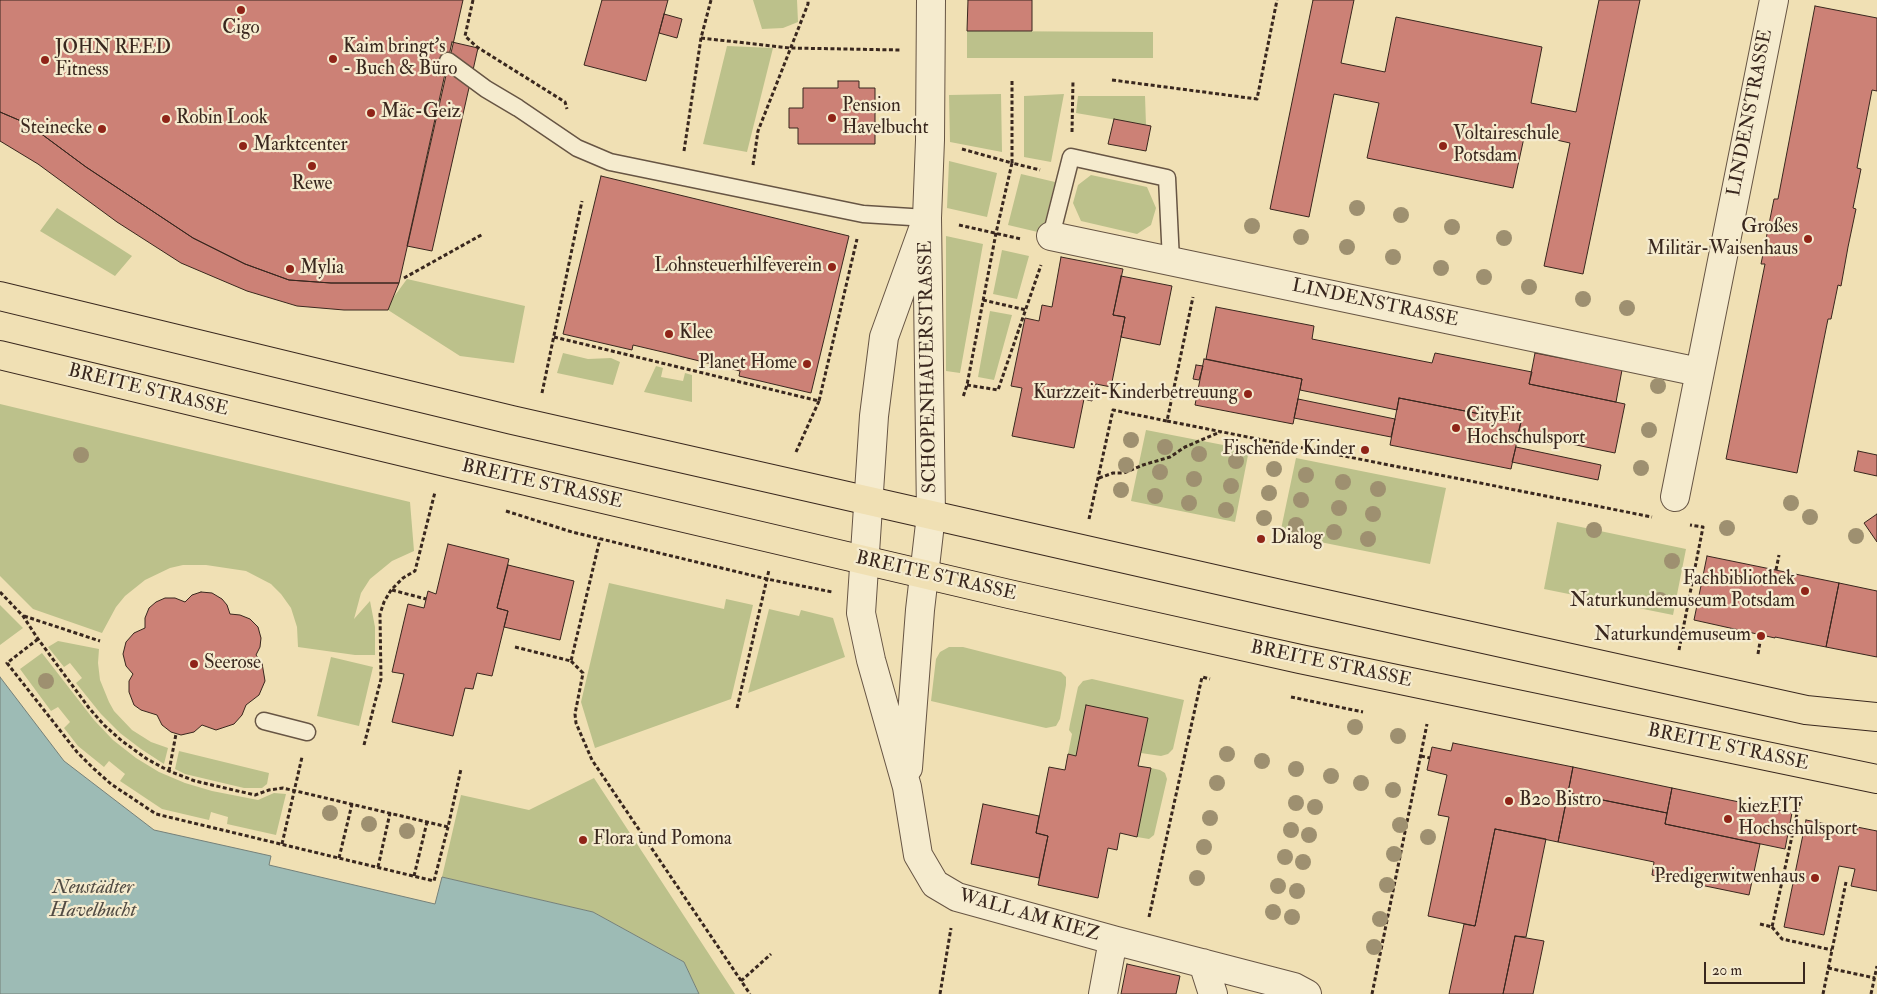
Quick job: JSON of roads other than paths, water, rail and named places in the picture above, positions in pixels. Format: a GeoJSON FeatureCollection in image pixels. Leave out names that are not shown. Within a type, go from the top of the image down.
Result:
{"type":"FeatureCollection","features":[{"type":"Feature","properties":{"kind":"main road"},"geometry":{"type":"LineString","coordinates":[[0,296],[512,420],[931,515],[1806,710],[1877,717]]}},
{"type":"Feature","properties":{"kind":"main road","name":"BREITE STRASSE"},"geometry":{"type":"LineString","coordinates":[[0,355],[249,416],[864,560],[1300,659],[1877,779]]}},
{"type":"Feature","properties":{"kind":"street","name":"SCHOPENHAUERSTRASSE"},"geometry":{"type":"LineString","coordinates":[[931,0],[930,140],[926,218],[931,515]]}},
{"type":"Feature","properties":{"kind":"street","name":"LINDENSTRASSE"},"geometry":{"type":"LineString","coordinates":[[1674,497],[1774,0]]}},
{"type":"Feature","properties":{"kind":"street","name":"SCHOPENHAUERSTRASSE"},"geometry":{"type":"LineString","coordinates":[[864,560],[874,416],[884,337],[926,218]]}},
{"type":"Feature","properties":{"kind":"street","name":"LINDENSTRASSE"},"geometry":{"type":"LineString","coordinates":[[1050,236],[1699,372]]}},
{"type":"Feature","properties":{"kind":"street","name":"WALL AM KIEZ"},"geometry":{"type":"LineString","coordinates":[[907,787],[920,610],[931,515]]}},
{"type":"Feature","properties":{"kind":"street","name":"WALL AM KIEZ"},"geometry":{"type":"LineString","coordinates":[[864,560],[861,613],[871,660],[907,787],[918,855],[935,884],[957,897],[1112,940],[1103,994]]}},
{"type":"Feature","properties":{"kind":"street"},"geometry":{"type":"LineString","coordinates":[[1112,940],[1294,987],[1307,994]]}},
{"type":"Feature","properties":{"kind":"street"},"geometry":{"type":"LineString","coordinates":[[1202,963],[1213,994]]}},
{"type":"Feature","properties":{"kind":"lane"},"geometry":{"type":"LineString","coordinates":[[448,61],[486,89],[577,148],[610,162],[863,214],[926,218]]}},
{"type":"Feature","properties":{"kind":"lane"},"geometry":{"type":"LineString","coordinates":[[1050,236],[1071,157],[1167,178],[1171,261]]}},
{"type":"Feature","properties":{"kind":"lane"},"geometry":{"type":"LineString","coordinates":[[264,721],[307,732]]}},
{"type":"Feature","properties":{"kind":"water","name":"Neustädter Havelbucht"},"geometry":{"type":"Polygon","coordinates":[[[0,677],[64,761],[154,830],[271,856],[269,865],[435,904],[442,877],[593,912],[684,962],[699,994],[0,994],[0,677]]]}},
{"type":"Feature","properties":{"kind":"place","name":"Cigo"},"geometry":{"type":"Point","coordinates":[241,10]}},
{"type":"Feature","properties":{"kind":"place","name":"Kaim bringt's - Buch & Büro"},"geometry":{"type":"Point","coordinates":[333,59]}},
{"type":"Feature","properties":{"kind":"place","name":"JOHN REED Fitness"},"geometry":{"type":"Point","coordinates":[45,60]}},
{"type":"Feature","properties":{"kind":"place","name":"Mäc-Geiz"},"geometry":{"type":"Point","coordinates":[371,113]}},
{"type":"Feature","properties":{"kind":"place","name":"Pension Havelbucht"},"geometry":{"type":"Point","coordinates":[832,118]}},
{"type":"Feature","properties":{"kind":"place","name":"Robin Look"},"geometry":{"type":"Point","coordinates":[166,119]}},
{"type":"Feature","properties":{"kind":"place","name":"Steinecke"},"geometry":{"type":"Point","coordinates":[102,129]}},
{"type":"Feature","properties":{"kind":"place","name":"Marktcenter"},"geometry":{"type":"Point","coordinates":[243,146]}},
{"type":"Feature","properties":{"kind":"place","name":"Voltaireschule Potsdam"},"geometry":{"type":"Point","coordinates":[1443,146]}},
{"type":"Feature","properties":{"kind":"place","name":"Rewe"},"geometry":{"type":"Point","coordinates":[312,166]}},
{"type":"Feature","properties":{"kind":"place","name":"Großes Militär-Waisenhaus"},"geometry":{"type":"Point","coordinates":[1808,239]}},
{"type":"Feature","properties":{"kind":"place","name":"Lohnsteuerhilfeverein"},"geometry":{"type":"Point","coordinates":[832,267]}},
{"type":"Feature","properties":{"kind":"place","name":"Mylia"},"geometry":{"type":"Point","coordinates":[290,269]}},
{"type":"Feature","properties":{"kind":"place","name":"Klee"},"geometry":{"type":"Point","coordinates":[669,334]}},
{"type":"Feature","properties":{"kind":"place","name":"Planet Home"},"geometry":{"type":"Point","coordinates":[807,364]}},
{"type":"Feature","properties":{"kind":"place","name":"Kurzzeit-Kinderbetreuung"},"geometry":{"type":"Point","coordinates":[1248,394]}},
{"type":"Feature","properties":{"kind":"place","name":"CityFit Hochschulsport"},"geometry":{"type":"Point","coordinates":[1456,428]}},
{"type":"Feature","properties":{"kind":"place","name":"Fischende Kinder"},"geometry":{"type":"Point","coordinates":[1365,450]}},
{"type":"Feature","properties":{"kind":"place","name":"Dialog"},"geometry":{"type":"Point","coordinates":[1261,539]}},
{"type":"Feature","properties":{"kind":"place","name":"Fachbibliothek Naturkundemuseum Potsdam"},"geometry":{"type":"Point","coordinates":[1805,591]}},
{"type":"Feature","properties":{"kind":"place","name":"Naturkundemuseum"},"geometry":{"type":"Point","coordinates":[1761,636]}},
{"type":"Feature","properties":{"kind":"place","name":"Seerose"},"geometry":{"type":"Point","coordinates":[194,664]}},
{"type":"Feature","properties":{"kind":"place","name":"B20 Bistro"},"geometry":{"type":"Point","coordinates":[1509,801]}},
{"type":"Feature","properties":{"kind":"place","name":"kiezFIT Hochschulsport"},"geometry":{"type":"Point","coordinates":[1728,819]}},
{"type":"Feature","properties":{"kind":"place","name":"Flora und Pomona"},"geometry":{"type":"Point","coordinates":[583,840]}},
{"type":"Feature","properties":{"kind":"place","name":"Predigerwitwenhaus"},"geometry":{"type":"Point","coordinates":[1815,878]}}]}
